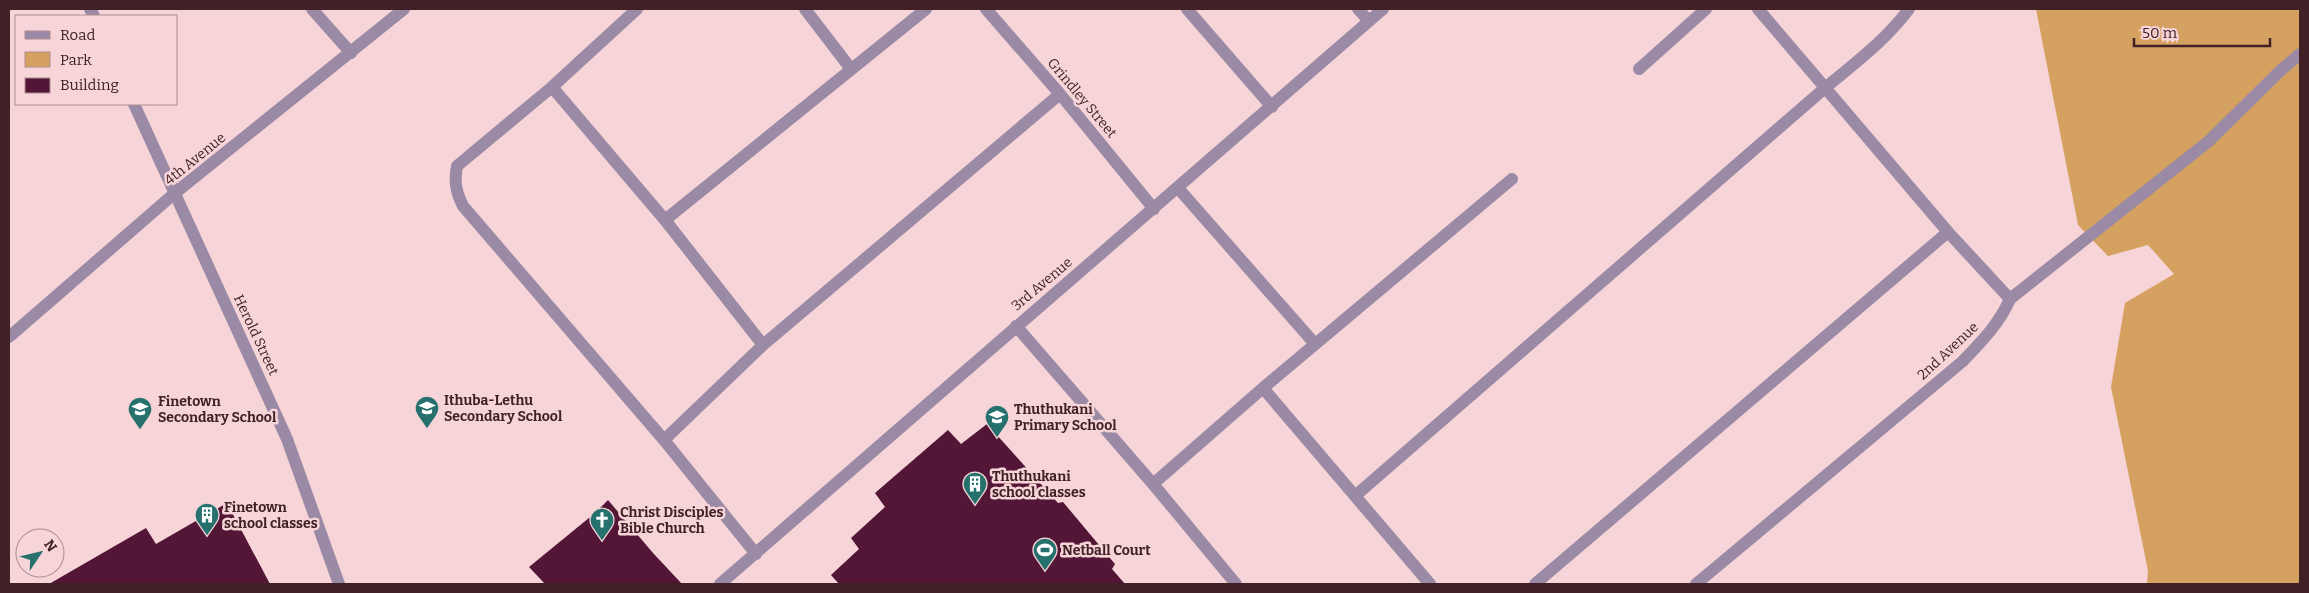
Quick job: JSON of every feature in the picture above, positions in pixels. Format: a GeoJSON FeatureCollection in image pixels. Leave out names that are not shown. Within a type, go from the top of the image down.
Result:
{"type":"FeatureCollection","features":[{"type":"Feature","properties":{"kind":"street"},"geometry":{"type":"LineString","coordinates":[[312,9],[351,54]]}},
{"type":"Feature","properties":{"kind":"street","name":"4th Avenue"},"geometry":{"type":"LineString","coordinates":[[9,337],[175,193],[351,54],[404,9]]}},
{"type":"Feature","properties":{"kind":"street"},"geometry":{"type":"LineString","coordinates":[[637,9],[552,87],[457,166],[454,181],[457,193],[469,213],[664,440],[756,554]]}},
{"type":"Feature","properties":{"kind":"street"},"geometry":{"type":"LineString","coordinates":[[805,9],[851,69]]}},
{"type":"Feature","properties":{"kind":"street"},"geometry":{"type":"LineString","coordinates":[[665,220],[926,9]]}},
{"type":"Feature","properties":{"kind":"street","name":"Grindley Street"},"geometry":{"type":"LineString","coordinates":[[986,9],[1060,94],[1154,209]]}},
{"type":"Feature","properties":{"kind":"street"},"geometry":{"type":"LineString","coordinates":[[1187,9],[1272,107]]}},
{"type":"Feature","properties":{"kind":"street"},"geometry":{"type":"LineString","coordinates":[[1358,9],[1369,22]]}},
{"type":"Feature","properties":{"kind":"street","name":"3rd Avenue"},"geometry":{"type":"LineString","coordinates":[[720,584],[1384,9]]}},
{"type":"Feature","properties":{"kind":"street"},"geometry":{"type":"LineString","coordinates":[[1639,69],[1706,9]]}},
{"type":"Feature","properties":{"kind":"street"},"geometry":{"type":"LineString","coordinates":[[1758,9],[1948,232],[2010,298]]}},
{"type":"Feature","properties":{"kind":"street"},"geometry":{"type":"LineString","coordinates":[[1355,496],[1825,88],[1864,58],[1909,9]]}},
{"type":"Feature","properties":{"kind":"street","name":"2nd Avenue"},"geometry":{"type":"LineString","coordinates":[[1696,584],[1964,361],[1988,336],[2002,316],[2010,298],[2203,146],[2300,54]]}},
{"type":"Feature","properties":{"kind":"street"},"geometry":{"type":"LineString","coordinates":[[552,87],[665,220],[764,345]]}},
{"type":"Feature","properties":{"kind":"street"},"geometry":{"type":"LineString","coordinates":[[664,440],[764,345],[1060,94]]}},
{"type":"Feature","properties":{"kind":"street","name":"Herold Street"},"geometry":{"type":"LineString","coordinates":[[134,105],[287,439],[339,584]]}},
{"type":"Feature","properties":{"kind":"street"},"geometry":{"type":"LineString","coordinates":[[1153,484],[1263,388],[1512,178]]}},
{"type":"Feature","properties":{"kind":"street"},"geometry":{"type":"LineString","coordinates":[[1178,188],[1315,344]]}},
{"type":"Feature","properties":{"kind":"street"},"geometry":{"type":"LineString","coordinates":[[1535,584],[1948,232]]}},
{"type":"Feature","properties":{"kind":"street"},"geometry":{"type":"LineString","coordinates":[[1016,326],[1153,484],[1236,584]]}},
{"type":"Feature","properties":{"kind":"street"},"geometry":{"type":"LineString","coordinates":[[1263,388],[1430,584]]}},
{"type":"Feature","properties":{"kind":"green space"},"geometry":{"type":"Polygon","coordinates":[[[2036,9],[2300,9],[2300,584],[2147,584],[2148,571],[2111,387],[2125,303],[2174,274],[2148,245],[2108,256],[2078,225],[2036,9]]]}},
{"type":"Feature","properties":{"kind":"building","name":"Thuthukani school classes"},"geometry":{"type":"Polygon","coordinates":[[[987,424],[1058,503],[1063,502],[1115,564],[1112,569],[1125,584],[839,584],[831,575],[859,549],[851,538],[885,507],[875,493],[948,430],[961,444],[987,424]]]}},
{"type":"Feature","properties":{"kind":"building","name":"Christ Disciples Bible Church"},"geometry":{"type":"Polygon","coordinates":[[[608,500],[682,584],[545,584],[529,567],[595,513],[608,500]]]}},
{"type":"Feature","properties":{"kind":"building","name":"Finetown school classes"},"geometry":{"type":"Polygon","coordinates":[[[227,503],[270,584],[49,584],[59,578],[65,578],[65,575],[146,528],[156,544],[227,503]]]}},
{"type":"Feature","properties":{"kind":"place","name":"Ithuba-Lethu Secondary School"},"geometry":{"type":"Point","coordinates":[427,429]}},
{"type":"Feature","properties":{"kind":"place","name":"Finetown Secondary School"},"geometry":{"type":"Point","coordinates":[140,430]}},
{"type":"Feature","properties":{"kind":"place","name":"Thuthukani Primary School"},"geometry":{"type":"Point","coordinates":[997,438]}},
{"type":"Feature","properties":{"kind":"place","name":"Thuthukani school classes"},"geometry":{"type":"Point","coordinates":[975,505]}},
{"type":"Feature","properties":{"kind":"place","name":"Finetown school classes"},"geometry":{"type":"Point","coordinates":[207,536]}},
{"type":"Feature","properties":{"kind":"place","name":"Christ Disciples Bible Church"},"geometry":{"type":"Point","coordinates":[602,541]}},
{"type":"Feature","properties":{"kind":"place","name":"Netball Court"},"geometry":{"type":"Point","coordinates":[1045,571]}}]}
